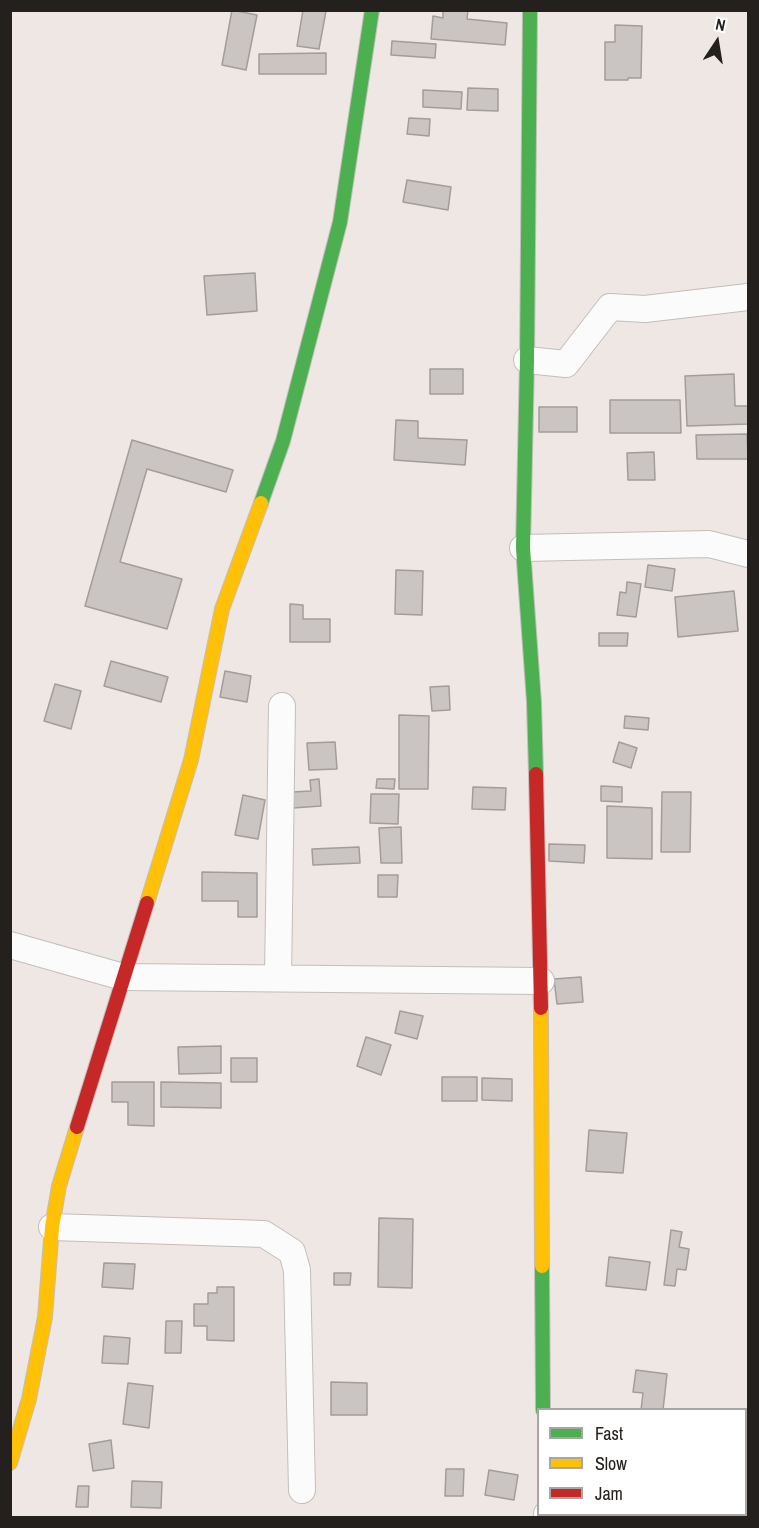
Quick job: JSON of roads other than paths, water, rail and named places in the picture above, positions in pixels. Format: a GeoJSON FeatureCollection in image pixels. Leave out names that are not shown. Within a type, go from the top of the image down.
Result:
{"type":"FeatureCollection","features":[{"type":"Feature","properties":{"kind":"street"},"geometry":{"type":"LineString","coordinates":[[10,1463],[29,1399],[45,1317],[52,1227],[59,1186],[191,760],[222,609],[283,441],[340,222],[372,10]]}},
{"type":"Feature","properties":{"kind":"street"},"geometry":{"type":"LineString","coordinates":[[530,10],[523,548],[534,702],[541,981],[543,1408]]}},
{"type":"Feature","properties":{"kind":"street"},"geometry":{"type":"LineString","coordinates":[[527,360],[566,364],[610,307],[645,309],[748,297]]}},
{"type":"Feature","properties":{"kind":"street"},"geometry":{"type":"LineString","coordinates":[[523,548],[710,544],[748,554]]}},
{"type":"Feature","properties":{"kind":"street"},"geometry":{"type":"LineString","coordinates":[[278,978],[282,706]]}},
{"type":"Feature","properties":{"kind":"street"},"geometry":{"type":"LineString","coordinates":[[10,945],[123,977],[541,981]]}},
{"type":"Feature","properties":{"kind":"street"},"geometry":{"type":"LineString","coordinates":[[52,1227],[264,1234],[292,1252],[297,1270],[303,1490]]}}]}
